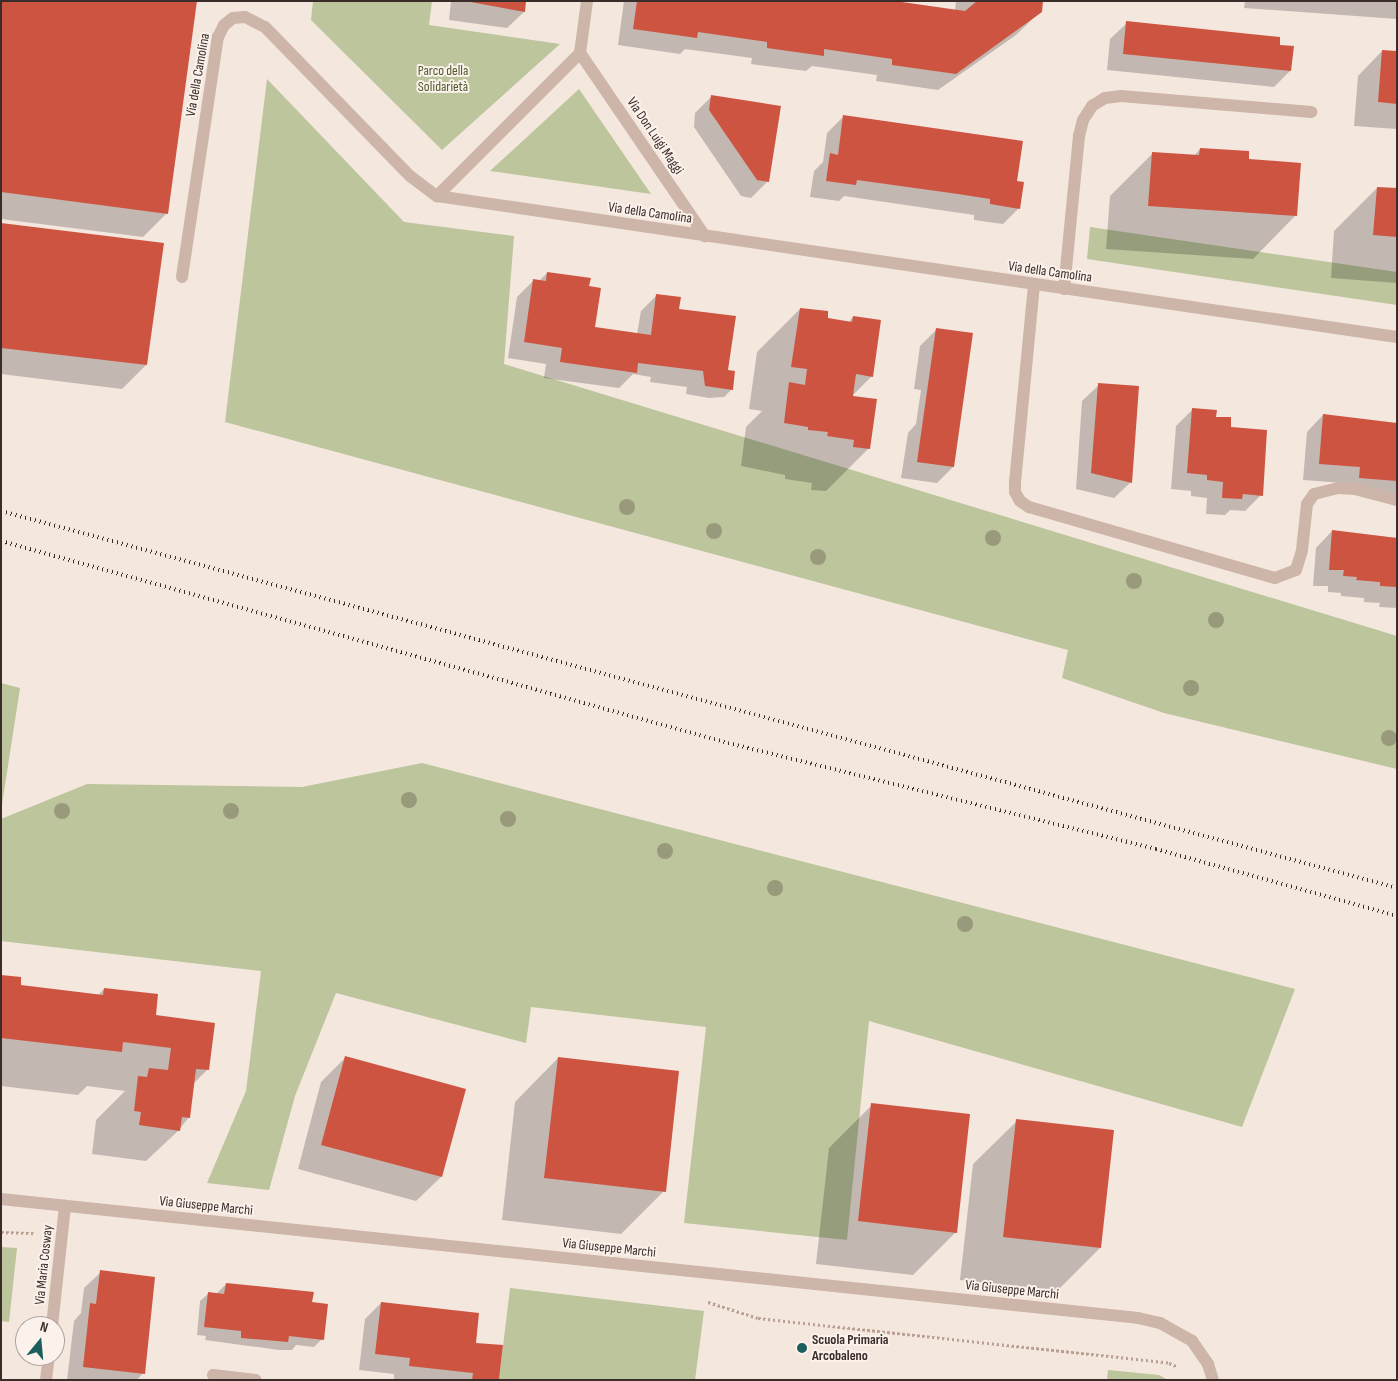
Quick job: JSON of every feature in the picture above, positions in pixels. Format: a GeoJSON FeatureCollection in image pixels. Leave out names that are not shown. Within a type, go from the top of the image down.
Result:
{"type":"FeatureCollection","features":[{"type":"Feature","properties":{"kind":"street"},"geometry":{"type":"LineString","coordinates":[[437,196],[580,54],[587,1]]}},
{"type":"Feature","properties":{"kind":"street","name":"Via della Camolina"},"geometry":{"type":"LineString","coordinates":[[182,277],[215,50],[224,25],[233,18],[245,17],[265,26],[410,176],[437,196],[1397,337]]}},
{"type":"Feature","properties":{"kind":"street","name":"Via Don Luigi Maggi"},"geometry":{"type":"LineString","coordinates":[[580,54],[705,236]]}},
{"type":"Feature","properties":{"kind":"street"},"geometry":{"type":"LineString","coordinates":[[1064,288],[1079,136],[1082,120],[1092,106],[1105,98],[1121,96],[1310,112]]}},
{"type":"Feature","properties":{"kind":"street"},"geometry":{"type":"LineString","coordinates":[[1034,284],[1015,481],[1015,492],[1020,501],[1039,510],[1275,578],[1296,570],[1302,550],[1307,504],[1314,494],[1338,488],[1355,489],[1397,500]]}},
{"type":"Feature","properties":{"kind":"street","name":"Via Giuseppe Marchi"},"geometry":{"type":"LineString","coordinates":[[1,1199],[1138,1318],[1178,1331],[1192,1341],[1202,1354],[1213,1380]]}},
{"type":"Feature","properties":{"kind":"street","name":"Via Maria Cosway"},"geometry":{"type":"LineString","coordinates":[[53,1316],[65,1206]]}},
{"type":"Feature","properties":{"kind":"street"},"geometry":{"type":"LineString","coordinates":[[46,1380],[48,1366]]}},
{"type":"Feature","properties":{"kind":"street"},"geometry":{"type":"LineString","coordinates":[[212,1375],[256,1380]]}},
{"type":"Feature","properties":{"kind":"path"},"geometry":{"type":"LineString","coordinates":[[1,1232],[33,1233],[63,1226]]}},
{"type":"Feature","properties":{"kind":"path"},"geometry":{"type":"LineString","coordinates":[[699,1299],[758,1318],[1169,1363],[1181,1368]]}},
{"type":"Feature","properties":{"kind":"green space","name":"Parco della Solidarietà"},"geometry":{"type":"Polygon","coordinates":[[[313,1],[432,1],[429,25],[560,44],[442,150],[311,20],[313,1]]]}},
{"type":"Feature","properties":{"kind":"green space"},"geometry":{"type":"Polygon","coordinates":[[[267,79],[404,222],[514,236],[504,364],[1397,636],[1397,769],[1164,713],[1062,678],[1068,650],[225,422],[267,79]]]}},
{"type":"Feature","properties":{"kind":"green space"},"geometry":{"type":"Polygon","coordinates":[[[579,89],[651,194],[490,171],[579,89]]]}},
{"type":"Feature","properties":{"kind":"green space"},"geometry":{"type":"Polygon","coordinates":[[[1090,227],[1397,272],[1397,305],[1087,259],[1090,227]]]}},
{"type":"Feature","properties":{"kind":"green space"},"geometry":{"type":"Polygon","coordinates":[[[1,683],[20,688],[1,811],[1,683]]]}},
{"type":"Feature","properties":{"kind":"green space"},"geometry":{"type":"Polygon","coordinates":[[[422,763],[1295,989],[1242,1127],[869,1021],[847,1240],[684,1223],[706,1027],[531,1007],[526,1043],[336,993],[295,1096],[269,1190],[207,1183],[246,1091],[261,971],[1,941],[1,819],[87,784],[302,787],[422,763]]]}},
{"type":"Feature","properties":{"kind":"green space"},"geometry":{"type":"Polygon","coordinates":[[[1,1247],[17,1248],[9,1322],[1,1321],[1,1247]]]}},
{"type":"Feature","properties":{"kind":"green space"},"geometry":{"type":"Polygon","coordinates":[[[510,1288],[704,1311],[695,1380],[499,1380],[510,1288]]]}},
{"type":"Feature","properties":{"kind":"green space"},"geometry":{"type":"Polygon","coordinates":[[[1108,1370],[1159,1375],[1168,1380],[1107,1380],[1108,1370]]]}},
{"type":"Feature","properties":{"kind":"building"},"geometry":{"type":"Polygon","coordinates":[[[1,1],[197,1],[168,214],[1,192],[1,1]]]}},
{"type":"Feature","properties":{"kind":"building"},"geometry":{"type":"Polygon","coordinates":[[[465,1],[526,1],[525,12],[465,1]]]}},
{"type":"Feature","properties":{"kind":"building"},"geometry":{"type":"Polygon","coordinates":[[[637,1],[895,1],[965,11],[977,1],[1043,1],[1042,12],[956,74],[892,65],[892,59],[824,49],[824,56],[767,48],[767,42],[698,32],[697,38],[633,29],[637,1]]]}},
{"type":"Feature","properties":{"kind":"building"},"geometry":{"type":"Polygon","coordinates":[[[1126,21],[1280,37],[1280,45],[1294,46],[1291,71],[1123,54],[1126,21]]]}},
{"type":"Feature","properties":{"kind":"building"},"geometry":{"type":"Polygon","coordinates":[[[1382,50],[1397,51],[1397,104],[1378,102],[1382,50]]]}},
{"type":"Feature","properties":{"kind":"building"},"geometry":{"type":"Polygon","coordinates":[[[711,95],[781,106],[769,182],[757,180],[709,110],[711,95]]]}},
{"type":"Feature","properties":{"kind":"building"},"geometry":{"type":"Polygon","coordinates":[[[843,115],[1023,141],[1017,181],[1024,182],[1020,209],[990,204],[990,199],[958,194],[857,180],[856,185],[826,181],[830,153],[838,155],[843,115]]]}},
{"type":"Feature","properties":{"kind":"building"},"geometry":{"type":"Polygon","coordinates":[[[1200,148],[1249,151],[1249,159],[1301,163],[1297,216],[1148,206],[1152,152],[1199,155],[1200,148]]]}},
{"type":"Feature","properties":{"kind":"building"},"geometry":{"type":"Polygon","coordinates":[[[1377,187],[1397,188],[1397,237],[1373,235],[1377,187]]]}},
{"type":"Feature","properties":{"kind":"building"},"geometry":{"type":"Polygon","coordinates":[[[1,223],[164,243],[147,365],[1,348],[1,223]]]}},
{"type":"Feature","properties":{"kind":"building"},"geometry":{"type":"Polygon","coordinates":[[[547,272],[591,278],[589,286],[601,288],[595,327],[651,335],[656,294],[681,297],[679,309],[736,316],[728,370],[735,371],[733,390],[705,386],[703,371],[638,363],[637,373],[560,362],[562,348],[524,342],[533,279],[546,281],[547,272]]]}},
{"type":"Feature","properties":{"kind":"building"},"geometry":{"type":"Polygon","coordinates":[[[800,308],[828,311],[828,318],[852,322],[853,316],[881,320],[873,377],[856,374],[853,396],[877,399],[870,449],[853,447],[854,440],[827,436],[828,432],[808,430],[808,427],[784,423],[789,382],[805,385],[807,369],[791,367],[800,308]]]}},
{"type":"Feature","properties":{"kind":"building"},"geometry":{"type":"Polygon","coordinates":[[[936,328],[973,333],[954,467],[917,462],[936,328]]]}},
{"type":"Feature","properties":{"kind":"building"},"geometry":{"type":"Polygon","coordinates":[[[1098,383],[1139,386],[1132,483],[1091,473],[1098,383]]]}},
{"type":"Feature","properties":{"kind":"building"},"geometry":{"type":"Polygon","coordinates":[[[1192,408],[1217,410],[1216,417],[1231,417],[1231,427],[1267,430],[1263,496],[1243,494],[1242,499],[1222,498],[1223,482],[1207,480],[1207,475],[1187,473],[1192,408]]]}},
{"type":"Feature","properties":{"kind":"building"},"geometry":{"type":"Polygon","coordinates":[[[1323,414],[1397,423],[1397,481],[1359,478],[1360,467],[1319,464],[1323,414]]]}},
{"type":"Feature","properties":{"kind":"building"},"geometry":{"type":"Polygon","coordinates":[[[1332,530],[1397,538],[1397,587],[1380,586],[1380,582],[1356,580],[1357,577],[1343,576],[1344,570],[1329,570],[1332,530]]]}},
{"type":"Feature","properties":{"kind":"building"},"geometry":{"type":"Polygon","coordinates":[[[1,975],[21,977],[21,985],[103,995],[104,988],[158,994],[156,1015],[215,1023],[209,1070],[196,1069],[190,1118],[182,1117],[180,1131],[139,1125],[141,1112],[134,1111],[138,1076],[147,1077],[149,1068],[168,1070],[171,1048],[123,1042],[122,1052],[1,1038],[1,975]]]}},
{"type":"Feature","properties":{"kind":"building"},"geometry":{"type":"Polygon","coordinates":[[[345,1056],[466,1089],[442,1177],[321,1145],[345,1056]]]}},
{"type":"Feature","properties":{"kind":"building"},"geometry":{"type":"Polygon","coordinates":[[[558,1057],[679,1071],[666,1192],[544,1178],[558,1057]]]}},
{"type":"Feature","properties":{"kind":"building"},"geometry":{"type":"Polygon","coordinates":[[[871,1103],[970,1114],[957,1233],[858,1221],[871,1103]]]}},
{"type":"Feature","properties":{"kind":"building"},"geometry":{"type":"Polygon","coordinates":[[[1016,1119],[1114,1130],[1101,1248],[1003,1237],[1016,1119]]]}},
{"type":"Feature","properties":{"kind":"building"},"geometry":{"type":"Polygon","coordinates":[[[100,1270],[155,1277],[145,1374],[83,1367],[90,1303],[96,1304],[100,1270]]]}},
{"type":"Feature","properties":{"kind":"building"},"geometry":{"type":"Polygon","coordinates":[[[226,1283],[314,1292],[312,1302],[328,1304],[324,1340],[289,1336],[288,1342],[241,1338],[241,1331],[204,1327],[208,1292],[224,1294],[226,1283]]]}},
{"type":"Feature","properties":{"kind":"building"},"geometry":{"type":"Polygon","coordinates":[[[381,1302],[479,1313],[476,1343],[503,1345],[499,1380],[472,1380],[473,1373],[409,1366],[410,1358],[375,1354],[381,1302]]]}},
{"type":"Feature","properties":{"kind":"railway"},"geometry":{"type":"LineString","coordinates":[[1,511],[1397,888]]}},
{"type":"Feature","properties":{"kind":"railway"},"geometry":{"type":"LineString","coordinates":[[1,541],[728,743],[1156,849],[1397,916]]}},
{"type":"Feature","properties":{"kind":"place","name":"Scuola Primaria Arcobaleno"},"geometry":{"type":"Point","coordinates":[802,1348]}}]}
